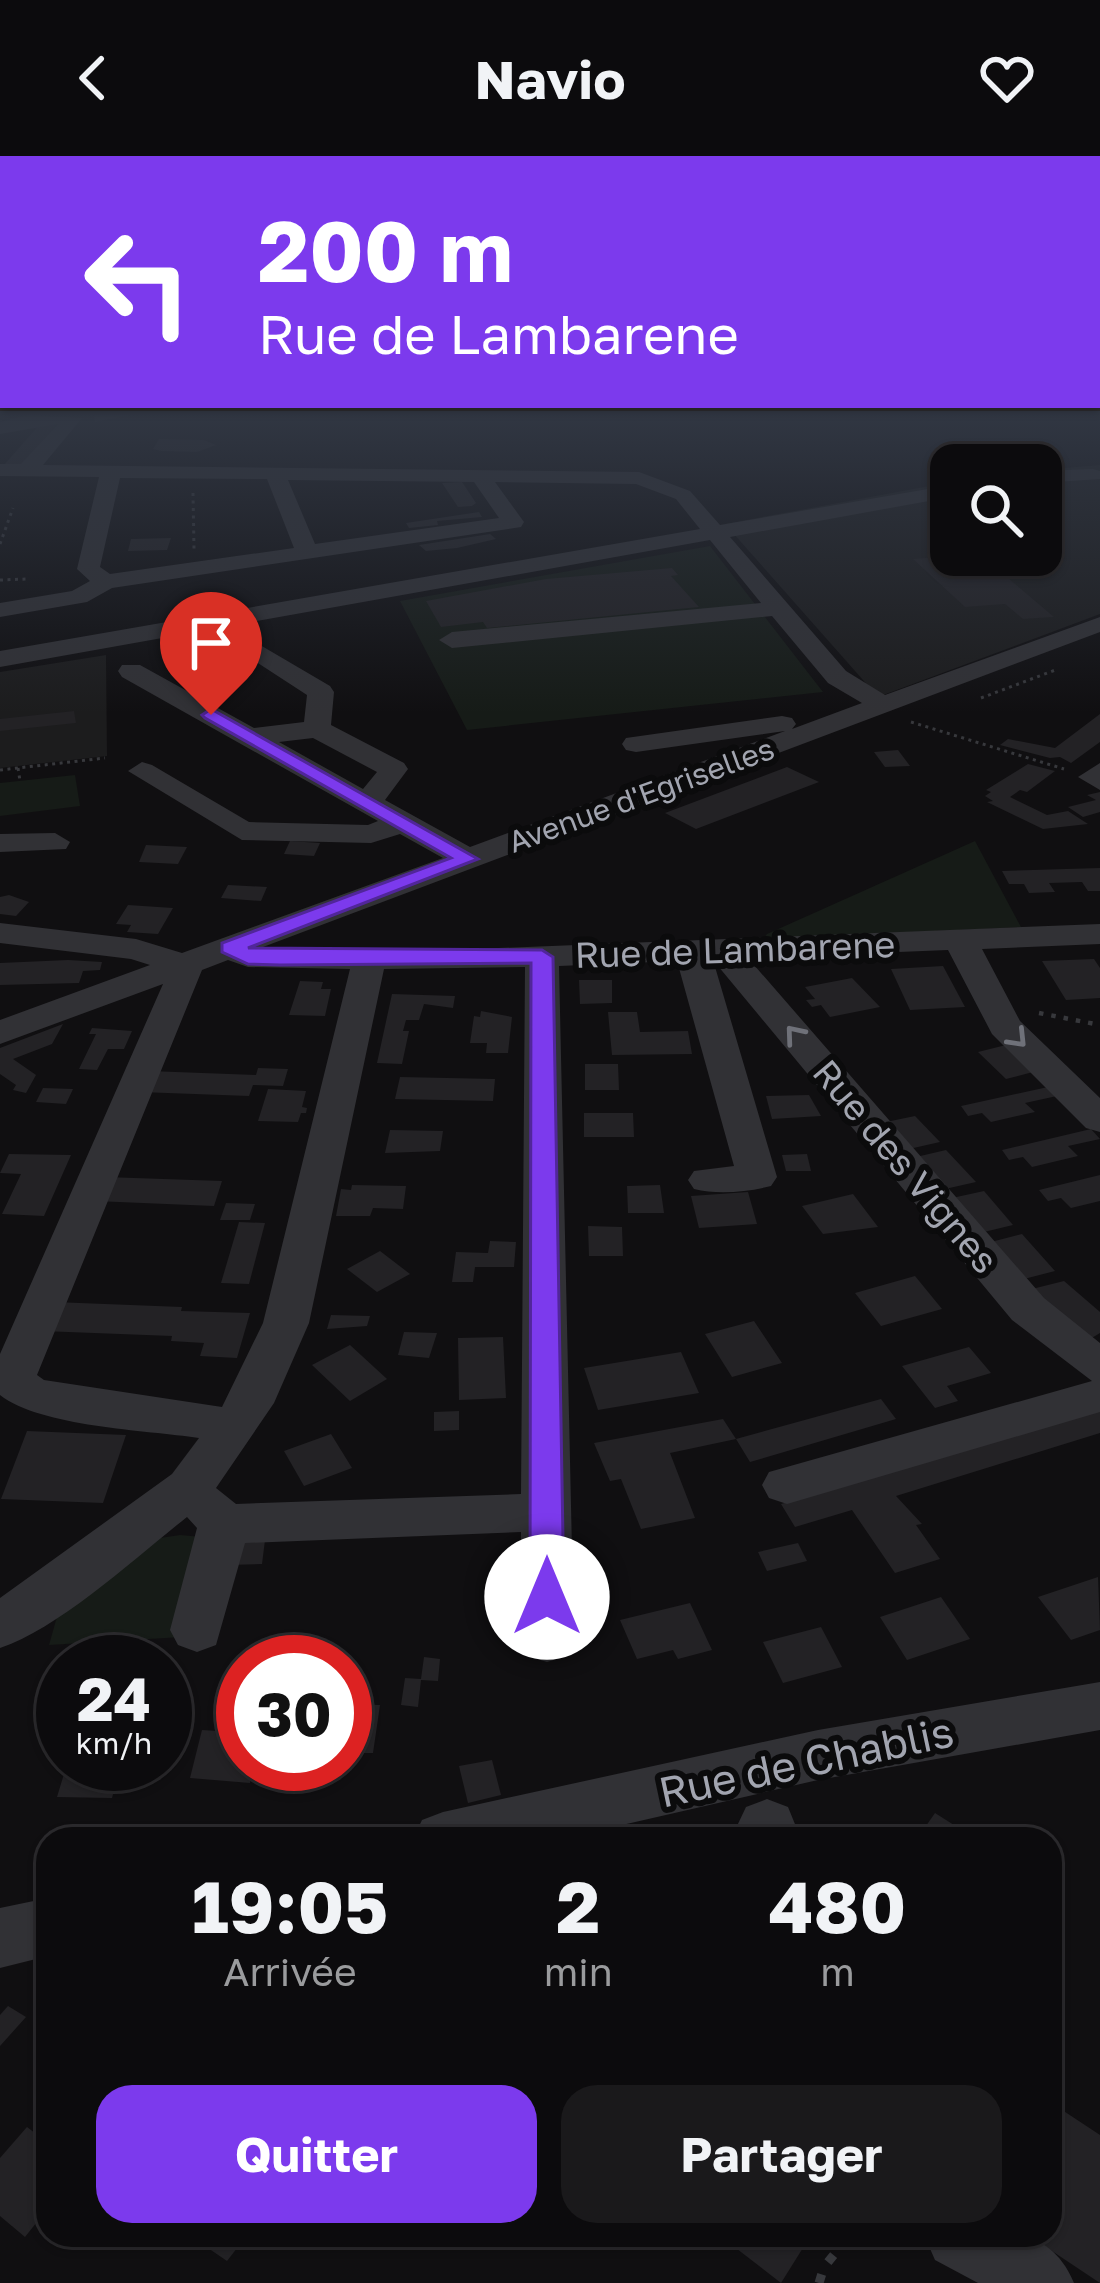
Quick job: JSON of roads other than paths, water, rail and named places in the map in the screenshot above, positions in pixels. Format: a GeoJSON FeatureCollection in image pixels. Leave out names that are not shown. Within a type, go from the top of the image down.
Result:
{"type":"FeatureCollection","features":[{"type":"Feature","properties":{"kind":"street"},"geometry":{"type":"LineString","coordinates":[[101,514],[88,568],[106,582]]}},
{"type":"Feature","properties":{"kind":"street"},"geometry":{"type":"LineString","coordinates":[[292,514],[307,552]]}},
{"type":"Feature","properties":{"kind":"street"},"geometry":{"type":"LineString","coordinates":[[0,610],[80,597],[106,582],[512,522],[507,514]]}},
{"type":"Feature","properties":{"kind":"street"},"geometry":{"type":"LineString","coordinates":[[699,514],[837,676],[883,705]]}},
{"type":"Feature","properties":{"kind":"street"},"geometry":{"type":"LineString","coordinates":[[0,659],[824,514]]}},
{"type":"Feature","properties":{"kind":"street"},"geometry":{"type":"LineString","coordinates":[[452,640],[780,608]]}},
{"type":"Feature","properties":{"kind":"street","name":"Avenue d'Egriselles"},"geometry":{"type":"LineString","coordinates":[[0,1033],[1100,625]]}},
{"type":"Feature","properties":{"kind":"street"},"geometry":{"type":"LineString","coordinates":[[246,647],[321,692],[317,729]]}},
{"type":"Feature","properties":{"kind":"street"},"geometry":{"type":"LineString","coordinates":[[131,670],[468,859]]}},
{"type":"Feature","properties":{"kind":"street"},"geometry":{"type":"LineString","coordinates":[[636,744],[787,723],[825,727]]}},
{"type":"Feature","properties":{"kind":"street"},"geometry":{"type":"LineString","coordinates":[[251,737],[317,729],[394,769],[369,801]]}},
{"type":"Feature","properties":{"kind":"street"},"geometry":{"type":"LineString","coordinates":[[142,771],[242,831],[370,834],[406,821]]}},
{"type":"Feature","properties":{"kind":"street"},"geometry":{"type":"LineString","coordinates":[[0,843],[55,842]]}},
{"type":"Feature","properties":{"kind":"street"},"geometry":{"type":"LineString","coordinates":[[0,933],[136,949],[182,965],[186,972],[13,1380],[29,1394],[55,1400],[233,1426]]}},
{"type":"Feature","properties":{"kind":"street","name":"Rue de Lambarene"},"geometry":{"type":"LineString","coordinates":[[230,947],[248,957],[369,961],[1100,934]]}},
{"type":"Feature","properties":{"kind":"street"},"geometry":{"type":"LineString","coordinates":[[960,940],[1005,1027],[1100,1120]]}},
{"type":"Feature","properties":{"kind":"street"},"geometry":{"type":"LineString","coordinates":[[708,1180],[757,1177],[709,951]]}},
{"type":"Feature","properties":{"kind":"street","name":"Rue des Vignes"},"geometry":{"type":"LineString","coordinates":[[709,951],[730,958],[1028,1309],[1100,1367]]}},
{"type":"Feature","properties":{"kind":"street"},"geometry":{"type":"LineString","coordinates":[[542,957],[547,1640]]}},
{"type":"Feature","properties":{"kind":"street"},"geometry":{"type":"LineString","coordinates":[[197,1630],[207,1505],[233,1426],[250,1402],[286,1323],[369,961]]}},
{"type":"Feature","properties":{"kind":"street"},"geometry":{"type":"LineString","coordinates":[[787,1485],[1100,1395]]}},
{"type":"Feature","properties":{"kind":"street"},"geometry":{"type":"LineString","coordinates":[[0,1626],[93,1563],[207,1505],[547,1512]]}},
{"type":"Feature","properties":{"kind":"street","name":"Rue de Chablis"},"geometry":{"type":"LineString","coordinates":[[497,1827],[818,1755],[1100,1706]]}},
{"type":"Feature","properties":{"kind":"street"},"geometry":{"type":"LineString","coordinates":[[0,1938],[36,1930]]}},
{"type":"Feature","properties":{"kind":"street"},"geometry":{"type":"LineString","coordinates":[[987,2247],[1037,2283]]}}]}
